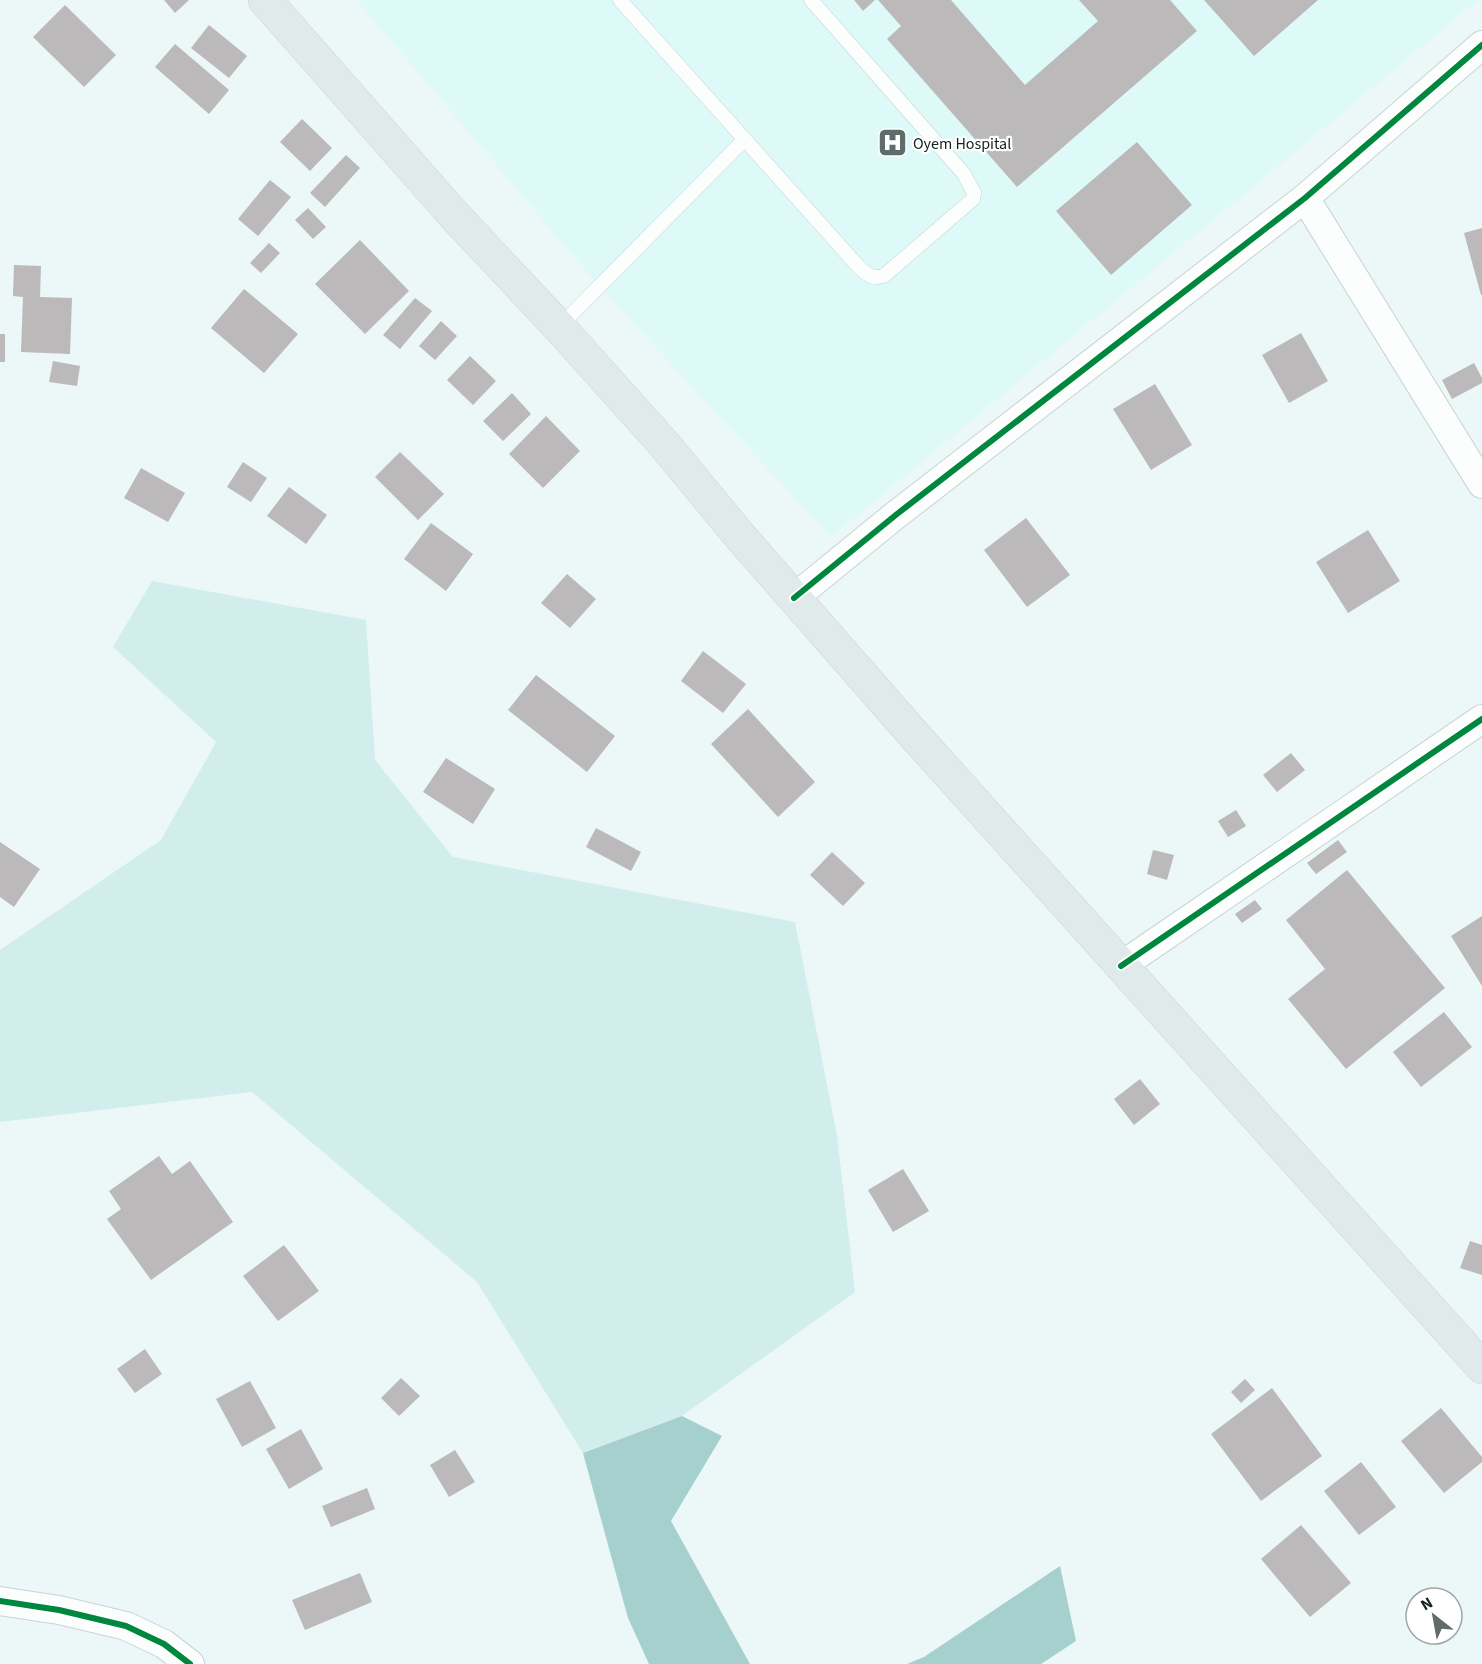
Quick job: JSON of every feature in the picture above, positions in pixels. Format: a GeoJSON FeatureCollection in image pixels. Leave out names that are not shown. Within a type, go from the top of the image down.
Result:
{"type":"FeatureCollection","features":[{"type":"Feature","properties":{"kind":"main road"},"geometry":{"type":"LineString","coordinates":[[265,0],[454,215],[663,443],[794,598],[1120,966],[1482,1367]]}},
{"type":"Feature","properties":{"kind":"street"},"geometry":{"type":"LineString","coordinates":[[794,598],[897,514],[1305,198],[1482,45]]}},
{"type":"Feature","properties":{"kind":"street"},"geometry":{"type":"LineString","coordinates":[[1305,198],[1482,484]]}},
{"type":"Feature","properties":{"kind":"street"},"geometry":{"type":"LineString","coordinates":[[1120,966],[1482,718]]}},
{"type":"Feature","properties":{"kind":"street"},"geometry":{"type":"LineString","coordinates":[[0,1600],[59,1610],[126,1626],[164,1644],[190,1664]]}},
{"type":"Feature","properties":{"kind":"lane"},"geometry":{"type":"LineString","coordinates":[[620,0],[856,265],[868,276],[878,278],[885,275],[973,199],[974,193],[964,174],[811,0]]}},
{"type":"Feature","properties":{"kind":"lane"},"geometry":{"type":"LineString","coordinates":[[559,327],[745,140]]}},
{"type":"Feature","properties":{"kind":"shaded area","name":"Oyem Hospital"},"geometry":{"type":"Polygon","coordinates":[[[357,0],[1478,0],[831,537],[599,286],[357,0]]]}},
{"type":"Feature","properties":{"kind":"shaded area"},"geometry":{"type":"Polygon","coordinates":[[[152,581],[366,620],[375,760],[453,857],[795,922],[837,1135],[855,1292],[682,1416],[583,1453],[477,1282],[252,1092],[0,1122],[0,950],[161,840],[216,742],[113,647],[152,581]]]}},
{"type":"Feature","properties":{"kind":"shaded area"},"geometry":{"type":"Polygon","coordinates":[[[682,1416],[722,1436],[671,1521],[750,1664],[649,1664],[628,1618],[583,1453],[682,1416]]]}},
{"type":"Feature","properties":{"kind":"shaded area"},"geometry":{"type":"Polygon","coordinates":[[[1060,1566],[1076,1641],[1041,1664],[907,1664],[924,1657],[1060,1566]]]}},
{"type":"Feature","properties":{"kind":"building"},"geometry":{"type":"Polygon","coordinates":[[[164,0],[189,0],[175,13],[164,0]]]}},
{"type":"Feature","properties":{"kind":"building"},"geometry":{"type":"Polygon","coordinates":[[[854,0],[875,0],[863,11],[854,0]]]}},
{"type":"Feature","properties":{"kind":"building"},"geometry":{"type":"Polygon","coordinates":[[[878,0],[951,0],[1025,85],[1098,21],[1079,0],[1170,0],[1197,31],[1017,187],[887,39],[901,26],[878,0]]]}},
{"type":"Feature","properties":{"kind":"building"},"geometry":{"type":"Polygon","coordinates":[[[1204,0],[1318,0],[1254,56],[1204,0]]]}},
{"type":"Feature","properties":{"kind":"building"},"geometry":{"type":"Polygon","coordinates":[[[65,5],[116,55],[84,87],[33,37],[65,5]]]}},
{"type":"Feature","properties":{"kind":"building"},"geometry":{"type":"Polygon","coordinates":[[[209,25],[247,56],[229,78],[191,48],[209,25]]]}},
{"type":"Feature","properties":{"kind":"building"},"geometry":{"type":"Polygon","coordinates":[[[175,44],[229,90],[209,114],[155,67],[175,44]]]}},
{"type":"Feature","properties":{"kind":"building"},"geometry":{"type":"Polygon","coordinates":[[[302,119],[332,148],[310,171],[280,142],[302,119]]]}},
{"type":"Feature","properties":{"kind":"building"},"geometry":{"type":"Polygon","coordinates":[[[1137,142],[1192,205],[1111,275],[1056,211],[1137,142]]]}},
{"type":"Feature","properties":{"kind":"building"},"geometry":{"type":"Polygon","coordinates":[[[346,155],[360,168],[325,207],[310,193],[346,155]]]}},
{"type":"Feature","properties":{"kind":"building"},"geometry":{"type":"Polygon","coordinates":[[[270,180],[291,197],[258,236],[238,219],[270,180]]]}},
{"type":"Feature","properties":{"kind":"building"},"geometry":{"type":"Polygon","coordinates":[[[308,208],[326,227],[313,239],[295,220],[308,208]]]}},
{"type":"Feature","properties":{"kind":"building"},"geometry":{"type":"Polygon","coordinates":[[[1482,228],[1482,295],[1481,295],[1464,233],[1482,228]]]}},
{"type":"Feature","properties":{"kind":"building"},"geometry":{"type":"Polygon","coordinates":[[[360,240],[409,291],[365,334],[315,284],[360,240]]]}},
{"type":"Feature","properties":{"kind":"building"},"geometry":{"type":"Polygon","coordinates":[[[269,243],[280,253],[261,273],[250,263],[269,243]]]}},
{"type":"Feature","properties":{"kind":"building"},"geometry":{"type":"Polygon","coordinates":[[[14,265],[41,266],[40,297],[72,298],[70,354],[21,352],[23,297],[13,296],[14,265]]]}},
{"type":"Feature","properties":{"kind":"building"},"geometry":{"type":"Polygon","coordinates":[[[244,289],[298,334],[264,373],[211,328],[244,289]]]}},
{"type":"Feature","properties":{"kind":"building"},"geometry":{"type":"Polygon","coordinates":[[[415,298],[432,311],[400,349],[383,335],[415,298]]]}},
{"type":"Feature","properties":{"kind":"building"},"geometry":{"type":"Polygon","coordinates":[[[441,321],[457,336],[435,360],[419,346],[441,321]]]}},
{"type":"Feature","properties":{"kind":"building"},"geometry":{"type":"Polygon","coordinates":[[[1301,333],[1328,381],[1289,403],[1262,355],[1301,333]]]}},
{"type":"Feature","properties":{"kind":"building"},"geometry":{"type":"Polygon","coordinates":[[[0,334],[5,334],[5,362],[0,362],[0,334]]]}},
{"type":"Feature","properties":{"kind":"building"},"geometry":{"type":"Polygon","coordinates":[[[470,356],[496,381],[473,405],[447,380],[470,356]]]}},
{"type":"Feature","properties":{"kind":"building"},"geometry":{"type":"Polygon","coordinates":[[[53,361],[80,366],[77,386],[49,382],[53,361]]]}},
{"type":"Feature","properties":{"kind":"building"},"geometry":{"type":"Polygon","coordinates":[[[1474,363],[1482,378],[1482,383],[1452,399],[1442,380],[1474,363]]]}},
{"type":"Feature","properties":{"kind":"building"},"geometry":{"type":"Polygon","coordinates":[[[1155,384],[1192,445],[1151,470],[1113,409],[1155,384]]]}},
{"type":"Feature","properties":{"kind":"building"},"geometry":{"type":"Polygon","coordinates":[[[512,393],[531,414],[503,441],[483,421],[512,393]]]}},
{"type":"Feature","properties":{"kind":"building"},"geometry":{"type":"Polygon","coordinates":[[[546,416],[580,451],[543,488],[509,454],[546,416]]]}},
{"type":"Feature","properties":{"kind":"building"},"geometry":{"type":"Polygon","coordinates":[[[400,452],[444,494],[418,520],[375,477],[400,452]]]}},
{"type":"Feature","properties":{"kind":"building"},"geometry":{"type":"Polygon","coordinates":[[[243,462],[267,478],[251,502],[227,487],[243,462]]]}},
{"type":"Feature","properties":{"kind":"building"},"geometry":{"type":"Polygon","coordinates":[[[141,468],[185,493],[168,522],[124,498],[141,468]]]}},
{"type":"Feature","properties":{"kind":"building"},"geometry":{"type":"Polygon","coordinates":[[[289,487],[327,515],[306,544],[267,516],[289,487]]]}},
{"type":"Feature","properties":{"kind":"building"},"geometry":{"type":"Polygon","coordinates":[[[1026,518],[1070,575],[1027,607],[984,550],[1026,518]]]}},
{"type":"Feature","properties":{"kind":"building"},"geometry":{"type":"Polygon","coordinates":[[[431,523],[473,554],[446,591],[404,559],[431,523]]]}},
{"type":"Feature","properties":{"kind":"building"},"geometry":{"type":"Polygon","coordinates":[[[1368,530],[1400,581],[1348,613],[1316,562],[1368,530]]]}},
{"type":"Feature","properties":{"kind":"building"},"geometry":{"type":"Polygon","coordinates":[[[567,574],[596,599],[570,628],[541,603],[567,574]]]}},
{"type":"Feature","properties":{"kind":"building"},"geometry":{"type":"Polygon","coordinates":[[[703,651],[746,684],[723,713],[681,681],[703,651]]]}},
{"type":"Feature","properties":{"kind":"building"},"geometry":{"type":"Polygon","coordinates":[[[536,675],[615,736],[587,772],[508,710],[536,675]]]}},
{"type":"Feature","properties":{"kind":"building"},"geometry":{"type":"Polygon","coordinates":[[[748,709],[815,782],[778,817],[711,744],[748,709]]]}},
{"type":"Feature","properties":{"kind":"building"},"geometry":{"type":"Polygon","coordinates":[[[1291,753],[1305,770],[1277,792],[1263,775],[1291,753]]]}},
{"type":"Feature","properties":{"kind":"building"},"geometry":{"type":"Polygon","coordinates":[[[446,758],[495,789],[473,824],[423,792],[446,758]]]}},
{"type":"Feature","properties":{"kind":"building"},"geometry":{"type":"Polygon","coordinates":[[[1236,810],[1246,826],[1228,837],[1218,821],[1236,810]]]}},
{"type":"Feature","properties":{"kind":"building"},"geometry":{"type":"Polygon","coordinates":[[[596,828],[641,852],[631,871],[586,847],[596,828]]]}},
{"type":"Feature","properties":{"kind":"building"},"geometry":{"type":"Polygon","coordinates":[[[1338,840],[1347,852],[1316,874],[1307,863],[1338,840]]]}},
{"type":"Feature","properties":{"kind":"building"},"geometry":{"type":"Polygon","coordinates":[[[0,842],[40,869],[14,907],[0,897],[0,842]]]}},
{"type":"Feature","properties":{"kind":"building"},"geometry":{"type":"Polygon","coordinates":[[[1153,850],[1174,855],[1167,880],[1147,874],[1153,850]]]}},
{"type":"Feature","properties":{"kind":"building"},"geometry":{"type":"Polygon","coordinates":[[[832,852],[865,883],[843,906],[810,875],[832,852]]]}},
{"type":"Feature","properties":{"kind":"building"},"geometry":{"type":"Polygon","coordinates":[[[1347,870],[1445,988],[1346,1069],[1288,999],[1325,969],[1286,920],[1347,870]]]}},
{"type":"Feature","properties":{"kind":"building"},"geometry":{"type":"Polygon","coordinates":[[[1255,900],[1262,909],[1242,923],[1235,914],[1255,900]]]}},
{"type":"Feature","properties":{"kind":"building"},"geometry":{"type":"Polygon","coordinates":[[[1482,916],[1482,986],[1451,936],[1482,916]]]}},
{"type":"Feature","properties":{"kind":"building"},"geometry":{"type":"Polygon","coordinates":[[[1444,1012],[1472,1047],[1421,1087],[1393,1052],[1444,1012]]]}},
{"type":"Feature","properties":{"kind":"building"},"geometry":{"type":"Polygon","coordinates":[[[1140,1079],[1160,1104],[1134,1125],[1114,1099],[1140,1079]]]}},
{"type":"Feature","properties":{"kind":"building"},"geometry":{"type":"Polygon","coordinates":[[[159,1156],[172,1174],[190,1161],[233,1222],[151,1280],[107,1219],[121,1209],[109,1191],[159,1156]]]}},
{"type":"Feature","properties":{"kind":"building"},"geometry":{"type":"Polygon","coordinates":[[[903,1169],[929,1211],[893,1232],[868,1190],[903,1169]]]}},
{"type":"Feature","properties":{"kind":"building"},"geometry":{"type":"Polygon","coordinates":[[[1470,1241],[1482,1245],[1482,1275],[1460,1268],[1470,1241]]]}},
{"type":"Feature","properties":{"kind":"building"},"geometry":{"type":"Polygon","coordinates":[[[284,1245],[319,1291],[278,1321],[243,1276],[284,1245]]]}},
{"type":"Feature","properties":{"kind":"building"},"geometry":{"type":"Polygon","coordinates":[[[145,1349],[162,1374],[135,1393],[117,1369],[145,1349]]]}},
{"type":"Feature","properties":{"kind":"building"},"geometry":{"type":"Polygon","coordinates":[[[401,1378],[420,1396],[399,1416],[381,1398],[401,1378]]]}},
{"type":"Feature","properties":{"kind":"building"},"geometry":{"type":"Polygon","coordinates":[[[1245,1379],[1255,1390],[1241,1403],[1231,1392],[1245,1379]]]}},
{"type":"Feature","properties":{"kind":"building"},"geometry":{"type":"Polygon","coordinates":[[[250,1381],[276,1428],[242,1447],[216,1399],[250,1381]]]}},
{"type":"Feature","properties":{"kind":"building"},"geometry":{"type":"Polygon","coordinates":[[[1272,1388],[1322,1456],[1261,1501],[1211,1434],[1272,1388]]]}},
{"type":"Feature","properties":{"kind":"building"},"geometry":{"type":"Polygon","coordinates":[[[1441,1408],[1482,1457],[1482,1462],[1444,1493],[1401,1441],[1441,1408]]]}},
{"type":"Feature","properties":{"kind":"building"},"geometry":{"type":"Polygon","coordinates":[[[301,1429],[323,1469],[289,1489],[266,1449],[301,1429]]]}},
{"type":"Feature","properties":{"kind":"building"},"geometry":{"type":"Polygon","coordinates":[[[455,1450],[475,1482],[449,1497],[430,1465],[455,1450]]]}},
{"type":"Feature","properties":{"kind":"building"},"geometry":{"type":"Polygon","coordinates":[[[1361,1462],[1396,1507],[1359,1535],[1324,1491],[1361,1462]]]}},
{"type":"Feature","properties":{"kind":"building"},"geometry":{"type":"Polygon","coordinates":[[[367,1488],[375,1509],[331,1527],[322,1506],[367,1488]]]}},
{"type":"Feature","properties":{"kind":"building"},"geometry":{"type":"Polygon","coordinates":[[[1301,1525],[1351,1583],[1310,1617],[1261,1559],[1301,1525]]]}},
{"type":"Feature","properties":{"kind":"building"},"geometry":{"type":"Polygon","coordinates":[[[360,1573],[372,1602],[305,1630],[292,1600],[360,1573]]]}},
{"type":"Feature","properties":{"kind":"cycle path"},"geometry":{"type":"LineString","coordinates":[[794,598],[897,514],[1305,198],[1482,45]]}},
{"type":"Feature","properties":{"kind":"cycle path"},"geometry":{"type":"LineString","coordinates":[[1121,966],[1482,719]]}},
{"type":"Feature","properties":{"kind":"cycle path"},"geometry":{"type":"LineString","coordinates":[[0,1601],[59,1610],[126,1626],[164,1644],[190,1664]]}},
{"type":"Feature","properties":{"kind":"place","name":"Oyem Hospital"},"geometry":{"type":"Point","coordinates":[892,143]}}]}
